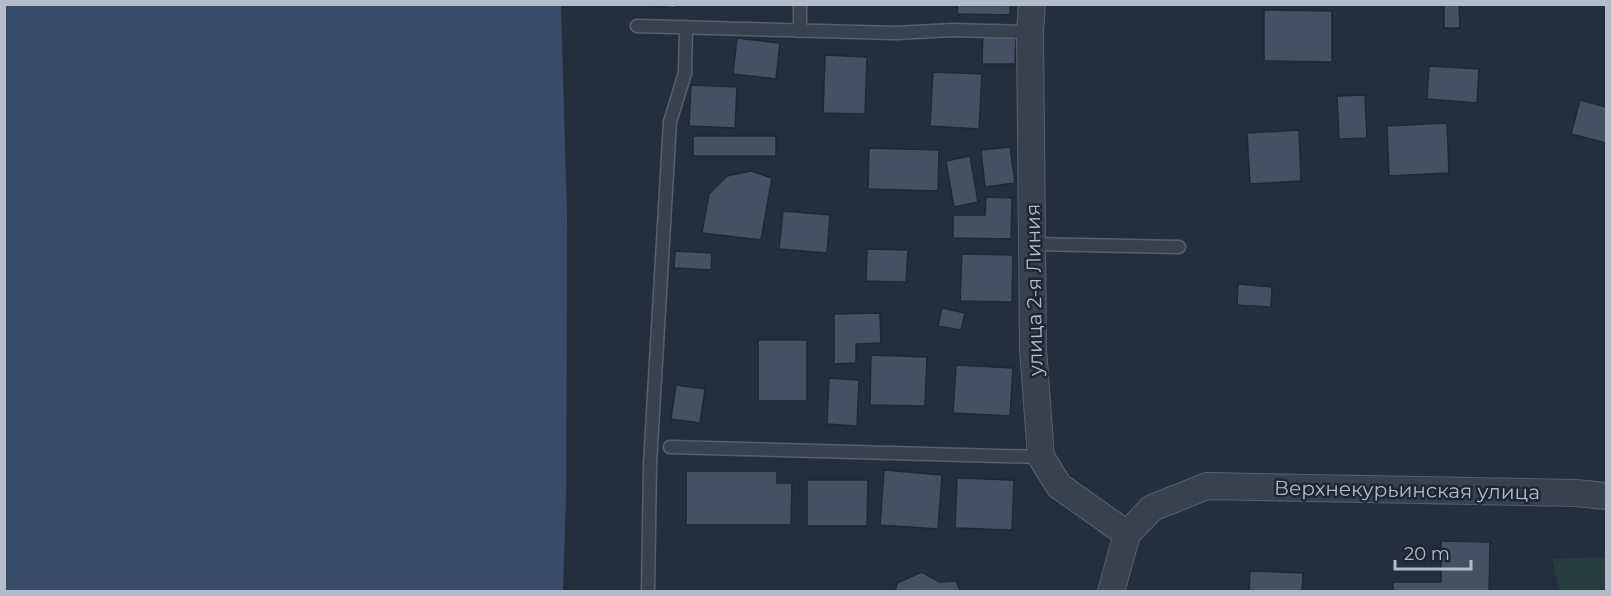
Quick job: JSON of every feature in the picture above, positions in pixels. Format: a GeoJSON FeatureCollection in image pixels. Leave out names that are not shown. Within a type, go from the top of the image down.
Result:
{"type":"FeatureCollection","features":[{"type":"Feature","properties":{"kind":"street","name":"улица 2-я Линия"},"geometry":{"type":"LineString","coordinates":[[1032,4],[1030,32],[1033,348],[1041,457],[1059,486],[1127,534]]}},
{"type":"Feature","properties":{"kind":"street","name":"Верхнекурьинская улица"},"geometry":{"type":"LineString","coordinates":[[1127,534],[1152,508],[1207,486],[1576,493],[1606,496]]}},
{"type":"Feature","properties":{"kind":"street"},"geometry":{"type":"LineString","coordinates":[[1111,591],[1127,534]]}},
{"type":"Feature","properties":{"kind":"lane"},"geometry":{"type":"LineString","coordinates":[[800,4],[800,30]]}},
{"type":"Feature","properties":{"kind":"lane"},"geometry":{"type":"LineString","coordinates":[[637,26],[896,33],[952,30],[1030,32]]}},
{"type":"Feature","properties":{"kind":"lane"},"geometry":{"type":"LineString","coordinates":[[648,591],[650,464],[670,122],[685,73],[686,27]]}},
{"type":"Feature","properties":{"kind":"lane"},"geometry":{"type":"LineString","coordinates":[[1032,244],[1179,248]]}},
{"type":"Feature","properties":{"kind":"lane"},"geometry":{"type":"LineString","coordinates":[[670,447],[1041,457]]}},
{"type":"Feature","properties":{"kind":"green space"},"geometry":{"type":"Polygon","coordinates":[[[1606,557],[1606,591],[1560,591],[1552,559],[1606,557]]]}},
{"type":"Feature","properties":{"kind":"water"},"geometry":{"type":"Polygon","coordinates":[[[4,5],[561,5],[567,218],[566,497],[563,591],[5,591],[4,5]]]}},
{"type":"Feature","properties":{"kind":"building"},"geometry":{"type":"Polygon","coordinates":[[[631,4],[676,4],[676,8],[631,4]]]}},
{"type":"Feature","properties":{"kind":"building"},"geometry":{"type":"Polygon","coordinates":[[[958,4],[1010,4],[1010,15],[957,14],[958,4]]]}},
{"type":"Feature","properties":{"kind":"building"},"geometry":{"type":"Polygon","coordinates":[[[1459,4],[1460,28],[1444,28],[1444,5],[1459,4]]]}},
{"type":"Feature","properties":{"kind":"building"},"geometry":{"type":"Polygon","coordinates":[[[1264,10],[1332,11],[1332,62],[1264,61],[1264,10]]]}},
{"type":"Feature","properties":{"kind":"building"},"geometry":{"type":"Polygon","coordinates":[[[983,32],[1016,33],[1015,64],[982,64],[983,32]]]}},
{"type":"Feature","properties":{"kind":"building"},"geometry":{"type":"Polygon","coordinates":[[[737,38],[780,43],[776,79],[733,74],[737,38]]]}},
{"type":"Feature","properties":{"kind":"building"},"geometry":{"type":"Polygon","coordinates":[[[825,55],[867,57],[865,114],[823,113],[825,55]]]}},
{"type":"Feature","properties":{"kind":"building"},"geometry":{"type":"Polygon","coordinates":[[[1429,66],[1479,69],[1477,103],[1427,99],[1429,66]]]}},
{"type":"Feature","properties":{"kind":"building"},"geometry":{"type":"Polygon","coordinates":[[[933,72],[982,74],[979,129],[930,126],[933,72]]]}},
{"type":"Feature","properties":{"kind":"building"},"geometry":{"type":"Polygon","coordinates":[[[691,85],[737,87],[735,128],[689,126],[691,85]]]}},
{"type":"Feature","properties":{"kind":"building"},"geometry":{"type":"Polygon","coordinates":[[[1365,95],[1367,138],[1339,139],[1337,96],[1365,95]]]}},
{"type":"Feature","properties":{"kind":"building"},"geometry":{"type":"Polygon","coordinates":[[[1580,100],[1606,107],[1606,143],[1571,134],[1580,100]]]}},
{"type":"Feature","properties":{"kind":"building"},"geometry":{"type":"Polygon","coordinates":[[[1447,123],[1449,173],[1389,176],[1387,126],[1447,123]]]}},
{"type":"Feature","properties":{"kind":"building"},"geometry":{"type":"Polygon","coordinates":[[[1299,130],[1301,181],[1250,184],[1247,133],[1299,130]]]}},
{"type":"Feature","properties":{"kind":"building"},"geometry":{"type":"Polygon","coordinates":[[[693,136],[776,136],[776,156],[693,156],[693,136]]]}},
{"type":"Feature","properties":{"kind":"building"},"geometry":{"type":"Polygon","coordinates":[[[1010,147],[1015,183],[985,187],[981,150],[1010,147]]]}},
{"type":"Feature","properties":{"kind":"building"},"geometry":{"type":"Polygon","coordinates":[[[869,148],[939,150],[938,191],[868,189],[869,148]]]}},
{"type":"Feature","properties":{"kind":"building"},"geometry":{"type":"Polygon","coordinates":[[[970,156],[978,202],[954,207],[946,161],[970,156]]]}},
{"type":"Feature","properties":{"kind":"building"},"geometry":{"type":"Polygon","coordinates":[[[751,171],[772,178],[761,240],[702,233],[709,194],[727,176],[751,171]]]}},
{"type":"Feature","properties":{"kind":"building"},"geometry":{"type":"Polygon","coordinates":[[[986,197],[1012,198],[1011,239],[953,238],[953,215],[985,215],[986,197]]]}},
{"type":"Feature","properties":{"kind":"building"},"geometry":{"type":"Polygon","coordinates":[[[783,211],[830,215],[827,253],[779,249],[783,211]]]}},
{"type":"Feature","properties":{"kind":"building"},"geometry":{"type":"Polygon","coordinates":[[[867,249],[908,250],[906,282],[866,281],[867,249]]]}},
{"type":"Feature","properties":{"kind":"building"},"geometry":{"type":"Polygon","coordinates":[[[675,251],[712,253],[711,270],[674,268],[675,251]]]}},
{"type":"Feature","properties":{"kind":"building"},"geometry":{"type":"Polygon","coordinates":[[[962,254],[1013,255],[1012,302],[960,301],[962,254]]]}},
{"type":"Feature","properties":{"kind":"building"},"geometry":{"type":"Polygon","coordinates":[[[1238,284],[1272,287],[1271,307],[1237,305],[1238,284]]]}},
{"type":"Feature","properties":{"kind":"building"},"geometry":{"type":"Polygon","coordinates":[[[942,308],[965,313],[961,330],[938,326],[942,308]]]}},
{"type":"Feature","properties":{"kind":"building"},"geometry":{"type":"Polygon","coordinates":[[[880,313],[881,343],[856,344],[856,363],[834,364],[834,314],[880,313]]]}},
{"type":"Feature","properties":{"kind":"building"},"geometry":{"type":"Polygon","coordinates":[[[758,340],[807,340],[807,401],[758,401],[758,340]]]}},
{"type":"Feature","properties":{"kind":"building"},"geometry":{"type":"Polygon","coordinates":[[[871,355],[927,357],[925,406],[870,405],[871,355]]]}},
{"type":"Feature","properties":{"kind":"building"},"geometry":{"type":"Polygon","coordinates":[[[956,365],[1013,368],[1010,416],[953,413],[956,365]]]}},
{"type":"Feature","properties":{"kind":"building"},"geometry":{"type":"Polygon","coordinates":[[[829,378],[859,380],[857,426],[827,424],[829,378]]]}},
{"type":"Feature","properties":{"kind":"building"},"geometry":{"type":"Polygon","coordinates":[[[676,385],[705,389],[700,423],[671,419],[676,385]]]}},
{"type":"Feature","properties":{"kind":"building"},"geometry":{"type":"Polygon","coordinates":[[[884,470],[942,475],[938,529],[880,525],[884,470]]]}},
{"type":"Feature","properties":{"kind":"building"},"geometry":{"type":"Polygon","coordinates":[[[686,471],[777,471],[777,483],[792,483],[791,525],[686,525],[686,471]]]}},
{"type":"Feature","properties":{"kind":"building"},"geometry":{"type":"Polygon","coordinates":[[[957,478],[1014,480],[1012,530],[955,528],[957,478]]]}},
{"type":"Feature","properties":{"kind":"building"},"geometry":{"type":"Polygon","coordinates":[[[807,480],[868,480],[867,526],[807,526],[807,480]]]}},
{"type":"Feature","properties":{"kind":"building"},"geometry":{"type":"Polygon","coordinates":[[[1441,541],[1490,542],[1489,592],[1393,592],[1393,582],[1441,582],[1441,541]]]}},
{"type":"Feature","properties":{"kind":"building"},"geometry":{"type":"Polygon","coordinates":[[[1250,571],[1303,573],[1302,592],[1249,592],[1250,571]]]}},
{"type":"Feature","properties":{"kind":"building"},"geometry":{"type":"Polygon","coordinates":[[[922,572],[939,582],[956,581],[961,592],[895,592],[897,583],[922,572]]]}}]}
